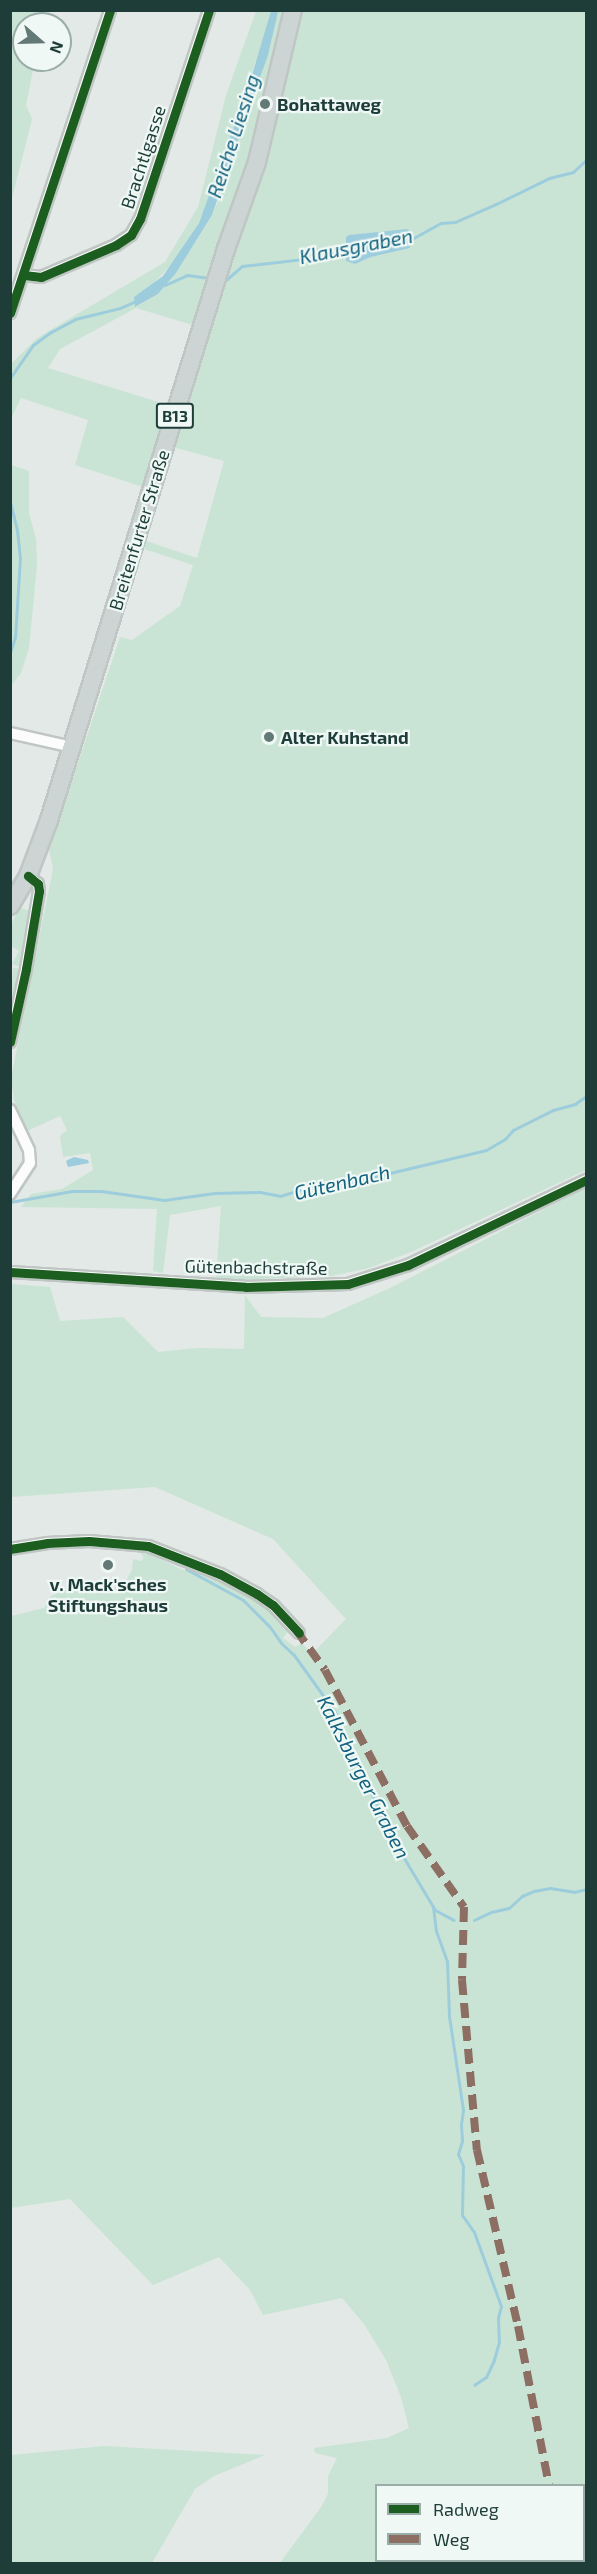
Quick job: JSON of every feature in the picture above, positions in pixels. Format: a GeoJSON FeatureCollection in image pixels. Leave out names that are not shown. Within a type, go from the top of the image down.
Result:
{"type":"FeatureCollection","features":[{"type":"Feature","properties":{"kind":"main road","name":"Breitenfurter Straße"},"geometry":{"type":"LineString","coordinates":[[10,906],[28,876],[72,747],[226,249],[257,162],[293,10]]}},
{"type":"Feature","properties":{"kind":"street"},"geometry":{"type":"LineString","coordinates":[[10,313],[110,10]]}},
{"type":"Feature","properties":{"kind":"street","name":"Brachtlgasse"},"geometry":{"type":"LineString","coordinates":[[24,275],[41,277],[116,245],[131,235],[140,219],[209,10]]}},
{"type":"Feature","properties":{"kind":"street"},"geometry":{"type":"LineString","coordinates":[[10,733],[72,747]]}},
{"type":"Feature","properties":{"kind":"street"},"geometry":{"type":"LineString","coordinates":[[10,1041],[26,969],[39,891],[38,884],[28,876]]}},
{"type":"Feature","properties":{"kind":"street"},"geometry":{"type":"LineString","coordinates":[[10,1110],[29,1150],[30,1162],[10,1194]]}},
{"type":"Feature","properties":{"kind":"street","name":"Gütenbachstraße"},"geometry":{"type":"LineString","coordinates":[[10,1272],[246,1287],[348,1284],[408,1265],[586,1180]]}},
{"type":"Feature","properties":{"kind":"street"},"geometry":{"type":"LineString","coordinates":[[10,1549],[47,1543],[89,1541],[148,1546],[220,1574],[257,1594],[273,1605],[299,1633]]}},
{"type":"Feature","properties":{"kind":"green space"},"geometry":{"type":"Polygon","coordinates":[[[11,10],[51,11],[12,12],[12,72],[33,72],[26,105],[32,119],[11,202],[11,10]]]}},
{"type":"Feature","properties":{"kind":"green space"},"geometry":{"type":"Polygon","coordinates":[[[256,11],[271,11],[210,198],[199,223],[171,265],[149,288],[134,297],[136,307],[158,294],[176,273],[212,215],[220,197],[240,128],[260,81],[278,11],[586,11],[586,1170],[411,1252],[369,1268],[331,1276],[216,1281],[221,1206],[170,1215],[163,1273],[153,1271],[157,1209],[21,1207],[31,1194],[62,1189],[93,1170],[90,1153],[63,1157],[60,1136],[67,1130],[60,1116],[27,1131],[14,1100],[11,1078],[53,869],[49,850],[120,637],[132,640],[180,606],[193,565],[144,549],[146,541],[197,558],[224,461],[169,446],[206,329],[136,308],[60,349],[48,368],[168,405],[143,487],[75,465],[88,420],[21,398],[11,419],[11,364],[36,339],[165,262],[198,207],[226,95],[256,11]],[[383,232],[349,235],[355,264],[371,257],[410,248],[383,232]]]}},
{"type":"Feature","properties":{"kind":"green space"},"geometry":{"type":"Polygon","coordinates":[[[11,465],[29,471],[29,513],[36,539],[37,565],[29,648],[21,673],[11,686],[11,465]]]}},
{"type":"Feature","properties":{"kind":"green space"},"geometry":{"type":"Polygon","coordinates":[[[20,908],[31,911],[21,967],[12,964],[19,951],[11,946],[11,924],[20,908]]]}},
{"type":"Feature","properties":{"kind":"green space"},"geometry":{"type":"Polygon","coordinates":[[[13,968],[21,969],[13,1004],[11,1003],[13,968]]]}},
{"type":"Feature","properties":{"kind":"green space"},"geometry":{"type":"Polygon","coordinates":[[[586,1188],[586,2563],[573,2562],[585,2562],[585,2484],[375,2484],[375,2562],[546,2563],[280,2563],[328,2494],[328,2476],[337,2458],[315,2453],[314,2448],[387,2438],[409,2428],[401,2397],[386,2360],[364,2324],[342,2298],[263,2315],[250,2290],[219,2257],[153,2285],[70,2199],[11,2208],[11,1616],[44,1608],[51,1596],[65,1590],[98,1593],[124,1585],[132,1570],[133,1559],[141,1561],[144,1558],[138,1549],[185,1571],[188,1565],[206,1572],[260,1599],[290,1629],[283,1638],[295,1647],[302,1643],[312,1654],[346,1619],[273,1539],[155,1487],[11,1497],[11,1284],[50,1287],[60,1321],[123,1317],[158,1352],[197,1348],[244,1349],[245,1295],[261,1317],[323,1318],[390,1288],[586,1188]]]}},
{"type":"Feature","properties":{"kind":"green space"},"geometry":{"type":"Polygon","coordinates":[[[104,2446],[265,2455],[214,2476],[195,2489],[152,2563],[11,2563],[11,2455],[104,2446]]]}},
{"type":"Feature","properties":{"kind":"water"},"geometry":{"type":"Polygon","coordinates":[[[271,11],[278,12],[268,55],[212,215],[176,273],[158,294],[135,307],[134,297],[163,276],[199,223],[249,85],[271,11]]]}},
{"type":"Feature","properties":{"kind":"water"},"geometry":{"type":"Polygon","coordinates":[[[407,229],[410,231],[410,248],[371,257],[355,264],[346,261],[346,237],[349,235],[407,229]]]}},
{"type":"Feature","properties":{"kind":"water"},"geometry":{"type":"Polygon","coordinates":[[[74,1157],[88,1160],[89,1163],[68,1167],[66,1161],[74,1157]]]}},
{"type":"Feature","properties":{"kind":"waterway","name":"Klausgraben"},"geometry":{"type":"LineString","coordinates":[[410,240],[441,223],[455,222],[549,178],[573,172],[586,160]]}},
{"type":"Feature","properties":{"kind":"waterway","name":"Klausgraben"},"geometry":{"type":"LineString","coordinates":[[222,280],[227,279],[242,266],[320,257],[350,248]]}},
{"type":"Feature","properties":{"kind":"waterway","name":"Klausgraben"},"geometry":{"type":"LineString","coordinates":[[165,285],[187,275],[209,278]]}},
{"type":"Feature","properties":{"kind":"waterway","name":"Reiche Liesing"},"geometry":{"type":"LineString","coordinates":[[10,378],[33,345],[51,332],[75,319],[120,308],[136,301]]}},
{"type":"Feature","properties":{"kind":"waterway","name":"Reiche Liesing"},"geometry":{"type":"LineString","coordinates":[[10,502],[17,530],[20,558],[15,637],[10,652]]}},
{"type":"Feature","properties":{"kind":"waterway","name":"Gütenbach"},"geometry":{"type":"LineString","coordinates":[[10,1202],[72,1191],[101,1191],[164,1200],[215,1193],[260,1192],[280,1196],[315,1185],[352,1182],[486,1150],[505,1139],[513,1130],[553,1110],[575,1104],[586,1096]]}},
{"type":"Feature","properties":{"kind":"waterway","name":"Kalksburger Graben"},"geometry":{"type":"LineString","coordinates":[[186,1569],[243,1600],[294,1655],[335,1712],[346,1749],[361,1772],[395,1843],[435,1910],[454,1920]]}},
{"type":"Feature","properties":{"kind":"waterway","name":"Kalksburger Graben"},"geometry":{"type":"LineString","coordinates":[[474,1920],[491,1912],[509,1908],[522,1896],[534,1891],[550,1888],[574,1892],[586,1889]]}},
{"type":"Feature","properties":{"kind":"waterway"},"geometry":{"type":"LineString","coordinates":[[433,1907],[436,1931],[447,1961],[449,2016],[463,2110],[462,2141],[458,2154],[463,2166],[462,2215],[474,2232],[501,2306],[498,2318],[499,2342],[494,2360],[486,2377],[474,2385]]}},
{"type":"Feature","properties":{"kind":"marked path"},"geometry":{"type":"LineString","coordinates":[[296,1630],[325,1670],[407,1826],[464,1907],[462,1980],[477,2150],[518,2326],[549,2484]]}},
{"type":"Feature","properties":{"kind":"cycle path"},"geometry":{"type":"LineString","coordinates":[[10,313],[110,10]]}},
{"type":"Feature","properties":{"kind":"cycle path"},"geometry":{"type":"LineString","coordinates":[[24,275],[41,277],[116,245],[131,235],[140,219],[209,10]]}},
{"type":"Feature","properties":{"kind":"cycle path"},"geometry":{"type":"LineString","coordinates":[[10,1042],[26,969],[39,891],[38,884],[28,876]]}},
{"type":"Feature","properties":{"kind":"cycle path"},"geometry":{"type":"LineString","coordinates":[[10,1272],[246,1287],[348,1284],[408,1265],[586,1180]]}},
{"type":"Feature","properties":{"kind":"cycle path"},"geometry":{"type":"LineString","coordinates":[[10,1549],[47,1543],[89,1541],[148,1546],[220,1574],[257,1594],[273,1605],[299,1633]]}},
{"type":"Feature","properties":{"kind":"place","name":"Bohattaweg"},"geometry":{"type":"Point","coordinates":[265,104]}},
{"type":"Feature","properties":{"kind":"place","name":"Alter Kuhstand"},"geometry":{"type":"Point","coordinates":[269,737]}},
{"type":"Feature","properties":{"kind":"place","name":"v. Mack'sches Stiftungshaus"},"geometry":{"type":"Point","coordinates":[108,1565]}}]}
